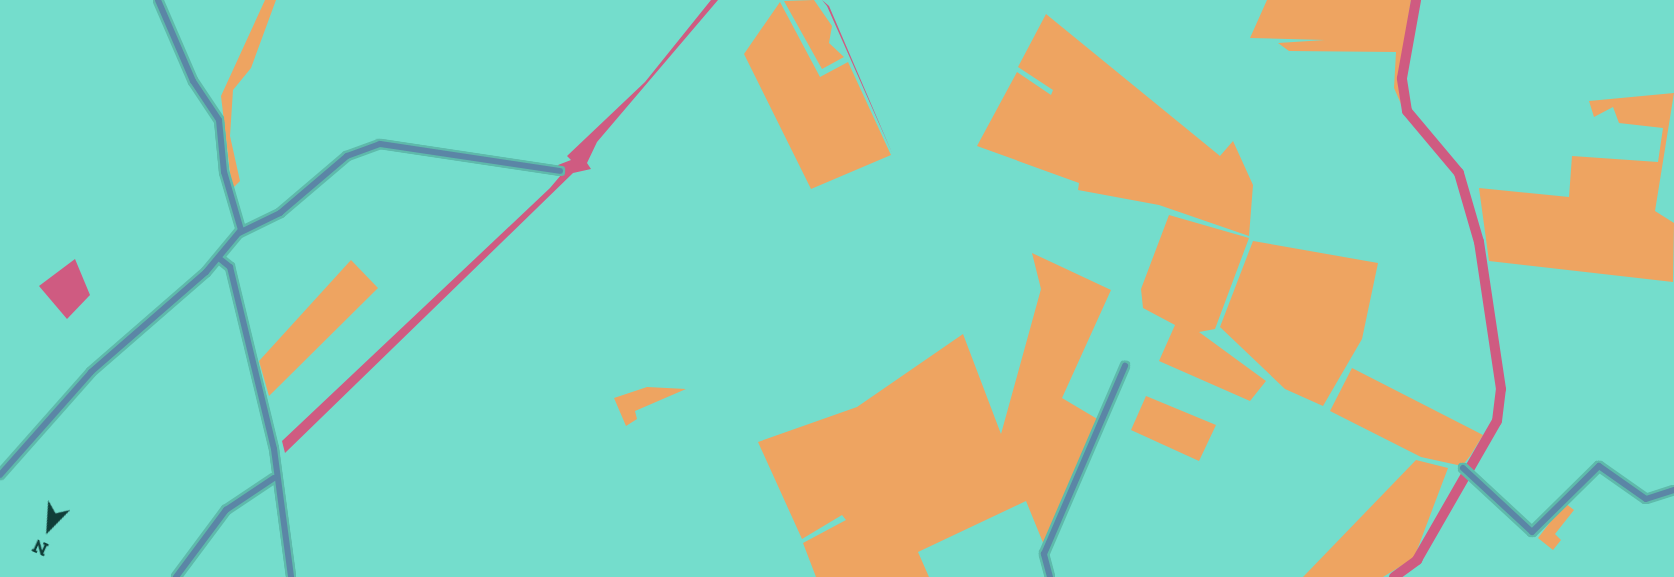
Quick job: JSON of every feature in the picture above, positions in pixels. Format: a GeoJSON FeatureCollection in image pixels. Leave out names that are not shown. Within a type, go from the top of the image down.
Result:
{"type":"FeatureCollection","features":[{"type":"Feature","properties":{"kind":"street"},"geometry":{"type":"LineString","coordinates":[[158,0],[193,81],[219,120],[239,233]]}},
{"type":"Feature","properties":{"kind":"street"},"geometry":{"type":"LineString","coordinates":[[0,475],[104,359],[220,259],[239,233],[280,213],[347,156],[380,144],[560,171]]}},
{"type":"Feature","properties":{"kind":"street"},"geometry":{"type":"LineString","coordinates":[[220,259],[230,267],[274,449],[274,478],[291,577]]}},
{"type":"Feature","properties":{"kind":"street"},"geometry":{"type":"LineString","coordinates":[[1050,577],[1044,554],[1125,366]]}},
{"type":"Feature","properties":{"kind":"street"},"geometry":{"type":"LineString","coordinates":[[1463,468],[1476,475],[1535,533],[1599,466],[1646,499],[1674,490]]}},
{"type":"Feature","properties":{"kind":"street"},"geometry":{"type":"LineString","coordinates":[[176,577],[226,510],[274,478]]}},
{"type":"Feature","properties":{"kind":"shaded area"},"geometry":{"type":"Polygon","coordinates":[[[265,0],[276,0],[251,68],[233,90],[230,136],[240,181],[232,189],[221,96],[265,0]]]}},
{"type":"Feature","properties":{"kind":"shaded area"},"geometry":{"type":"Polygon","coordinates":[[[711,0],[718,0],[597,142],[587,163],[591,169],[573,173],[285,453],[282,441],[550,188],[561,175],[558,165],[571,160],[567,156],[645,82],[711,0]]]}},
{"type":"Feature","properties":{"kind":"shaded area"},"geometry":{"type":"Polygon","coordinates":[[[814,0],[832,26],[829,43],[844,57],[822,69],[784,1],[814,0]]]}},
{"type":"Feature","properties":{"kind":"shaded area"},"geometry":{"type":"Polygon","coordinates":[[[822,0],[829,6],[893,155],[827,6],[822,0]]]}},
{"type":"Feature","properties":{"kind":"shaded area"},"geometry":{"type":"Polygon","coordinates":[[[1267,0],[1411,0],[1398,84],[1401,104],[1394,88],[1396,52],[1289,51],[1278,43],[1325,40],[1250,38],[1267,0]]]}},
{"type":"Feature","properties":{"kind":"shaded area"},"geometry":{"type":"Polygon","coordinates":[[[780,2],[820,77],[848,62],[891,155],[811,189],[744,54],[780,2]]]}},
{"type":"Feature","properties":{"kind":"shaded area"},"geometry":{"type":"Polygon","coordinates":[[[1046,14],[1220,156],[1233,141],[1253,185],[1249,236],[1159,205],[1078,190],[1079,183],[977,146],[1017,72],[1051,95],[1053,90],[1018,67],[1046,14]]]}},
{"type":"Feature","properties":{"kind":"shaded area"},"geometry":{"type":"Polygon","coordinates":[[[1674,93],[1655,211],[1674,223],[1673,282],[1489,261],[1479,188],[1569,197],[1572,156],[1658,162],[1663,128],[1619,123],[1613,107],[1594,117],[1589,101],[1674,93]]]}},
{"type":"Feature","properties":{"kind":"shaded area"},"geometry":{"type":"Polygon","coordinates":[[[1169,215],[1249,238],[1215,329],[1199,332],[1266,381],[1250,401],[1159,361],[1175,325],[1143,308],[1141,289],[1169,215]]]}},
{"type":"Feature","properties":{"kind":"shaded area"},"geometry":{"type":"Polygon","coordinates":[[[1253,241],[1378,263],[1362,339],[1323,406],[1285,389],[1220,327],[1253,241]]]}},
{"type":"Feature","properties":{"kind":"shaded area"},"geometry":{"type":"Polygon","coordinates":[[[1032,253],[1111,290],[1062,398],[1099,420],[1044,545],[1026,501],[918,552],[929,577],[816,577],[803,543],[846,520],[842,515],[802,539],[758,442],[857,407],[963,334],[1001,434],[1041,289],[1032,253]]]}},
{"type":"Feature","properties":{"kind":"shaded area"},"geometry":{"type":"Polygon","coordinates":[[[75,259],[90,295],[67,319],[39,286],[75,259]]]}},
{"type":"Feature","properties":{"kind":"shaded area"},"geometry":{"type":"Polygon","coordinates":[[[351,260],[378,288],[269,396],[259,361],[351,260]]]}},
{"type":"Feature","properties":{"kind":"shaded area"},"geometry":{"type":"Polygon","coordinates":[[[1352,368],[1483,435],[1462,466],[1421,457],[1330,411],[1352,368]]]}},
{"type":"Feature","properties":{"kind":"shaded area"},"geometry":{"type":"Polygon","coordinates":[[[647,387],[686,389],[635,411],[637,419],[626,426],[614,398],[647,387]]]}},
{"type":"Feature","properties":{"kind":"shaded area"},"geometry":{"type":"Polygon","coordinates":[[[1146,396],[1216,425],[1199,461],[1131,430],[1146,396]]]}},
{"type":"Feature","properties":{"kind":"shaded area"},"geometry":{"type":"Polygon","coordinates":[[[1416,460],[1448,468],[1414,558],[1383,577],[1303,577],[1416,460]]]}},
{"type":"Feature","properties":{"kind":"shaded area"},"geometry":{"type":"Polygon","coordinates":[[[1565,503],[1574,510],[1555,534],[1561,540],[1553,550],[1538,538],[1565,503]]]}},
{"type":"Feature","properties":{"kind":"waterway"},"geometry":{"type":"LineString","coordinates":[[1394,577],[1417,560],[1497,421],[1501,389],[1479,242],[1459,173],[1407,111],[1402,78],[1416,0]]}}]}
